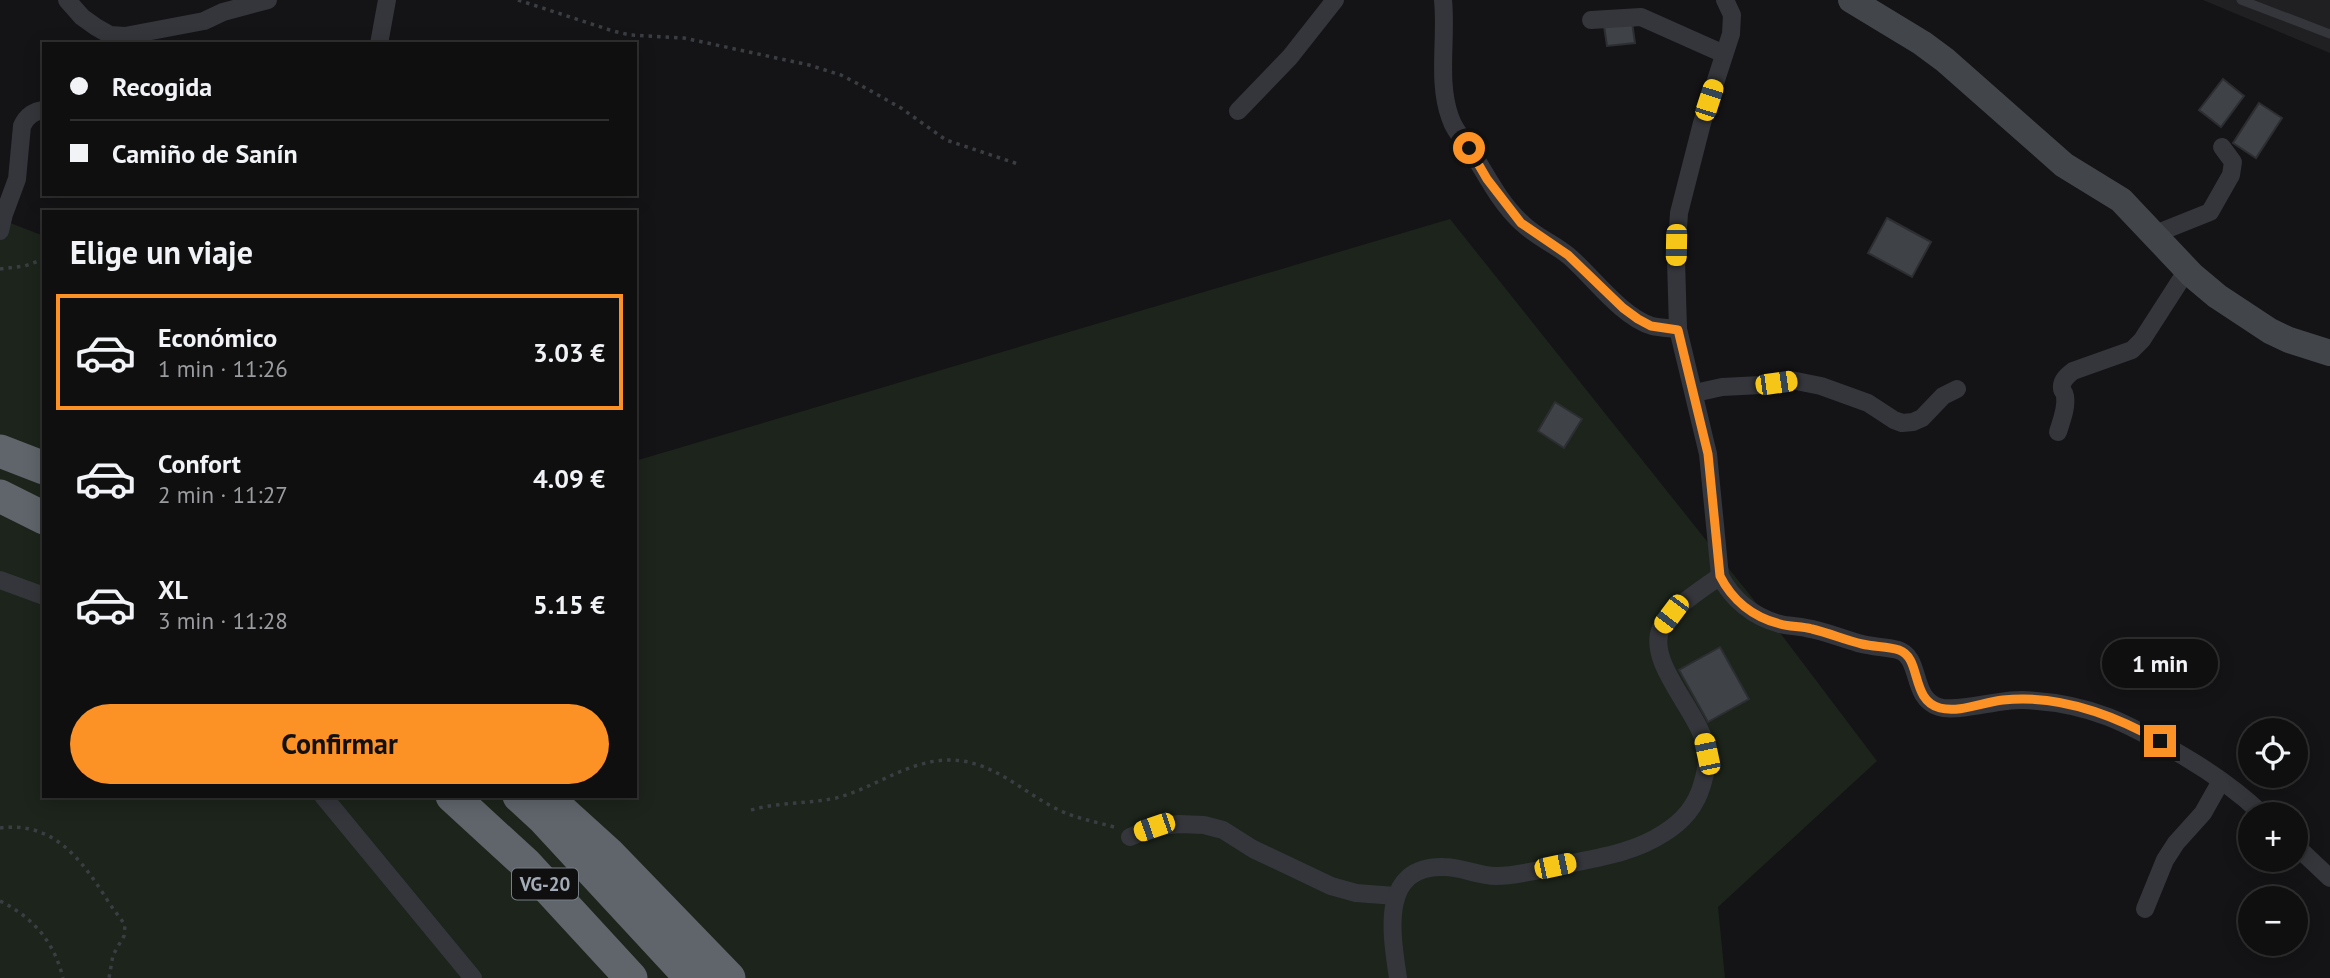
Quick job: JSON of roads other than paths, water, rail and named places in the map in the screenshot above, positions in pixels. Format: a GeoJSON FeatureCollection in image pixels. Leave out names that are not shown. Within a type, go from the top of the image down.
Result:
{"type":"FeatureCollection","features":[{"type":"Feature","properties":{"kind":"highway"},"geometry":{"type":"LineString","coordinates":[[0,451],[42,467]]}},
{"type":"Feature","properties":{"kind":"highway"},"geometry":{"type":"LineString","coordinates":[[0,496],[42,517]]}},
{"type":"Feature","properties":{"kind":"highway","name":"VG-20"},"geometry":{"type":"LineString","coordinates":[[454,798],[526,864],[631,978]]}},
{"type":"Feature","properties":{"kind":"highway","name":"VG-20"},"geometry":{"type":"LineString","coordinates":[[521,798],[543,818],[691,978]]}},
{"type":"Feature","properties":{"kind":"highway"},"geometry":{"type":"LineString","coordinates":[[547,798],[609,854],[729,978]]}},
{"type":"Feature","properties":{"kind":"street"},"geometry":{"type":"LineString","coordinates":[[67,0],[96,27],[110,34],[125,36],[204,21],[223,12],[268,0]]}},
{"type":"Feature","properties":{"kind":"street"},"geometry":{"type":"LineString","coordinates":[[379,42],[387,0]]}},
{"type":"Feature","properties":{"kind":"street"},"geometry":{"type":"LineString","coordinates":[[1238,111],[1290,57],[1335,0]]}},
{"type":"Feature","properties":{"kind":"street"},"geometry":{"type":"LineString","coordinates":[[1443,0],[1446,27],[1443,60],[1449,116],[1487,179],[1521,223],[1568,255],[1623,308],[1651,326],[1678,330]]}},
{"type":"Feature","properties":{"kind":"street"},"geometry":{"type":"LineString","coordinates":[[1725,0],[1732,15],[1733,26],[1702,123],[1679,213],[1676,245],[1678,330],[1708,454],[1720,576],[1733,596],[1746,609],[1780,624],[1900,650],[1908,655],[1923,695],[1941,708],[1959,708],[2004,699],[2048,702],[2100,713],[2127,723],[2221,781],[2247,802]]}},
{"type":"Feature","properties":{"kind":"street"},"geometry":{"type":"LineString","coordinates":[[1851,0],[1945,60],[2064,165],[2121,200],[2188,270],[2217,296],[2270,331],[2330,353]]}},
{"type":"Feature","properties":{"kind":"street"},"geometry":{"type":"LineString","coordinates":[[1591,20],[1641,17],[1724,54]]}},
{"type":"Feature","properties":{"kind":"street"},"geometry":{"type":"LineString","coordinates":[[0,231],[18,179],[22,126],[31,114],[42,111]]}},
{"type":"Feature","properties":{"kind":"street"},"geometry":{"type":"LineString","coordinates":[[2155,234],[2210,212],[2231,175],[2233,162],[2222,148]]}},
{"type":"Feature","properties":{"kind":"street"},"geometry":{"type":"LineString","coordinates":[[2058,432],[2065,395],[2062,383],[2066,377],[2073,371],[2132,350],[2142,341],[2188,270]]}},
{"type":"Feature","properties":{"kind":"street"},"geometry":{"type":"LineString","coordinates":[[1695,393],[1722,387],[1791,380],[1821,386],[1868,402],[1902,423],[1922,418],[1944,396],[1957,389]]}},
{"type":"Feature","properties":{"kind":"street"},"geometry":{"type":"LineString","coordinates":[[1398,978],[1391,922],[1396,896],[1408,879],[1427,869],[1442,867],[1489,876],[1509,876],[1624,852],[1650,841],[1680,821],[1700,791],[1707,754],[1703,736],[1689,706],[1657,648],[1661,628],[1671,614],[1720,576]]}},
{"type":"Feature","properties":{"kind":"street"},"geometry":{"type":"LineString","coordinates":[[0,580],[42,595]]}},
{"type":"Feature","properties":{"kind":"street"},"geometry":{"type":"LineString","coordinates":[[2145,909],[2165,860],[2176,843],[2203,813],[2221,781]]}},
{"type":"Feature","properties":{"kind":"street"},"geometry":{"type":"LineString","coordinates":[[325,798],[473,978]]}},
{"type":"Feature","properties":{"kind":"street"},"geometry":{"type":"LineString","coordinates":[[1130,837],[1154,827],[1203,825],[1223,830],[1253,849],[1331,886],[1356,893],[1396,896]]}},
{"type":"Feature","properties":{"kind":"street"},"geometry":{"type":"LineString","coordinates":[[2308,857],[2330,878]]}},
{"type":"Feature","properties":{"kind":"lane"},"geometry":{"type":"LineString","coordinates":[[2241,0],[2330,34]]}}]}
